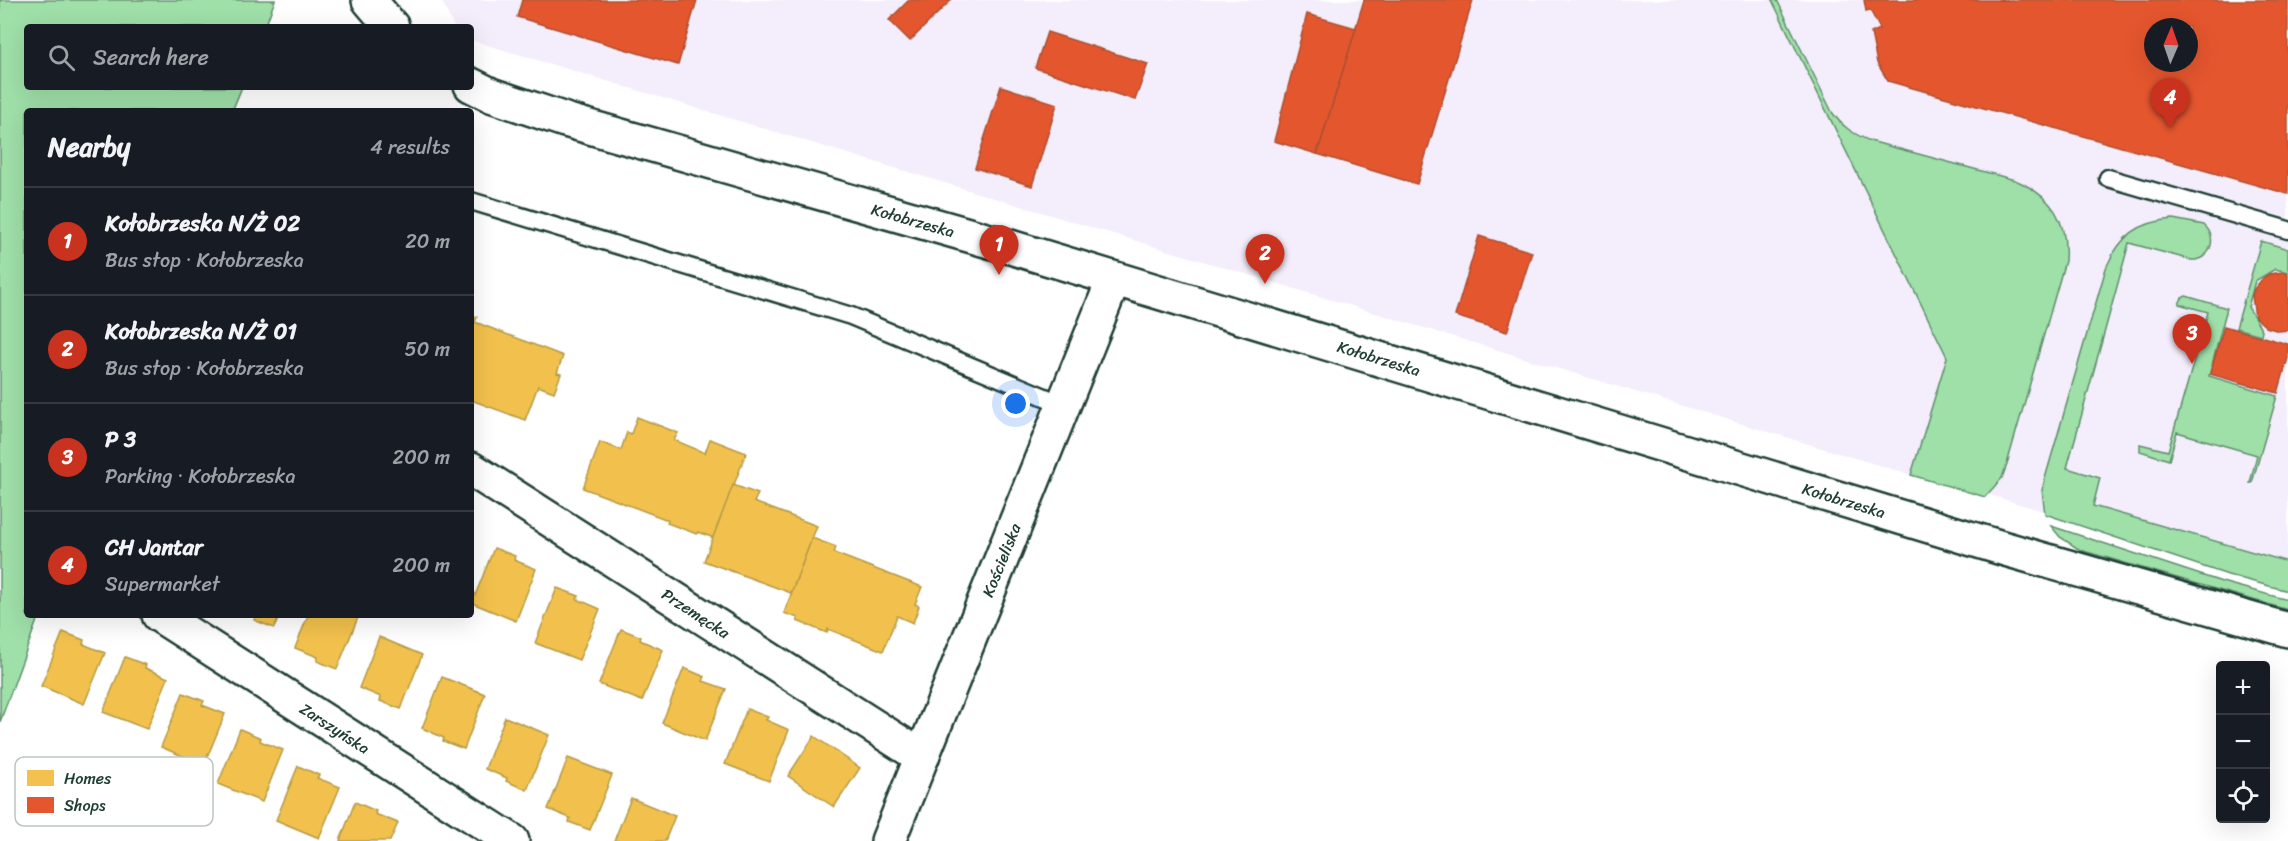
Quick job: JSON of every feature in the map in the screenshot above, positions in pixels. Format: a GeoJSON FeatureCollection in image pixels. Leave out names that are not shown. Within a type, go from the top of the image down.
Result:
{"type":"FeatureCollection","features":[{"type":"Feature","properties":{"kind":"street"},"geometry":{"type":"LineString","coordinates":[[369,0],[389,24]]}},
{"type":"Feature","properties":{"kind":"street","name":"Kołobrzeska"},"geometry":{"type":"LineString","coordinates":[[474,86],[491,95],[565,120],[1114,279],[2002,548],[2288,630]]}},
{"type":"Feature","properties":{"kind":"street","name":"Kościeliska"},"geometry":{"type":"LineString","coordinates":[[888,841],[1114,279]]}},
{"type":"Feature","properties":{"kind":"street","name":"Przemęcka"},"geometry":{"type":"LineString","coordinates":[[474,471],[922,757]]}},
{"type":"Feature","properties":{"kind":"street","name":"Zarszyńska"},"geometry":{"type":"LineString","coordinates":[[164,618],[512,841]]}},
{"type":"Feature","properties":{"kind":"lane"},"geometry":{"type":"LineString","coordinates":[[2108,177],[2288,230]]}},
{"type":"Feature","properties":{"kind":"lane"},"geometry":{"type":"LineString","coordinates":[[474,202],[851,316],[1064,405]]}},
{"type":"Feature","properties":{"kind":"shaded area"},"geometry":{"type":"Polygon","coordinates":[[[441,0],[2288,0],[2288,585],[1913,472],[1911,475],[474,41],[474,24],[453,24],[441,0]]]}},
{"type":"Feature","properties":{"kind":"green space"},"geometry":{"type":"Polygon","coordinates":[[[0,0],[275,0],[266,24],[24,24],[24,90],[241,90],[233,108],[24,108],[24,618],[38,618],[0,722],[0,0]]]}},
{"type":"Feature","properties":{"kind":"green space"},"geometry":{"type":"Polygon","coordinates":[[[1772,0],[1777,0],[1832,112],[1849,130],[1870,141],[2015,180],[2028,186],[2048,202],[2060,222],[2064,233],[2065,261],[2007,464],[2002,478],[1985,497],[1911,475],[1947,357],[1772,0]]]}},
{"type":"Feature","properties":{"kind":"green space"},"geometry":{"type":"Polygon","coordinates":[[[2173,219],[2204,225],[2211,236],[2210,248],[2203,257],[2191,260],[2129,243],[2067,468],[2100,478],[2093,506],[2288,562],[2288,591],[2228,575],[2045,514],[2042,490],[2106,268],[2117,247],[2140,227],[2173,219]]]}},
{"type":"Feature","properties":{"kind":"green space"},"geometry":{"type":"Polygon","coordinates":[[[2261,241],[2288,249],[2288,272],[2275,269],[2255,281],[2248,307],[2262,330],[2261,335],[2236,328],[2261,241]]]}},
{"type":"Feature","properties":{"kind":"green space"},"geometry":{"type":"Polygon","coordinates":[[[2186,296],[2227,308],[2209,376],[2277,396],[2252,483],[2250,483],[2257,455],[2177,432],[2169,460],[2140,451],[2140,444],[2168,451],[2208,312],[2179,304],[2186,296]]]}},
{"type":"Feature","properties":{"kind":"green space"},"geometry":{"type":"Polygon","coordinates":[[[2051,526],[2222,582],[2288,600],[2288,610],[2080,550],[2060,537],[2051,526]]]}},
{"type":"Feature","properties":{"kind":"building: Homes"},"geometry":{"type":"Polygon","coordinates":[[[474,316],[477,317],[475,322],[563,356],[557,373],[561,374],[554,392],[538,386],[525,420],[474,401],[474,316]]]}},
{"type":"Feature","properties":{"kind":"building: Homes"},"geometry":{"type":"Polygon","coordinates":[[[637,417],[678,433],[674,440],[705,453],[710,439],[746,453],[714,538],[667,523],[668,520],[583,488],[600,442],[621,450],[627,432],[631,434],[637,417]]]}},
{"type":"Feature","properties":{"kind":"building: Homes"},"geometry":{"type":"Polygon","coordinates":[[[733,485],[758,494],[754,502],[817,526],[791,593],[704,561],[733,485]]]}},
{"type":"Feature","properties":{"kind":"building: Homes"},"geometry":{"type":"Polygon","coordinates":[[[812,538],[836,547],[834,553],[922,587],[915,604],[919,606],[913,623],[897,616],[883,651],[828,629],[827,633],[784,613],[812,538]]]}},
{"type":"Feature","properties":{"kind":"building: Homes"},"geometry":{"type":"Polygon","coordinates":[[[494,548],[515,556],[514,560],[536,569],[516,621],[474,604],[474,598],[494,548]]]}},
{"type":"Feature","properties":{"kind":"building: Homes"},"geometry":{"type":"Polygon","coordinates":[[[557,588],[579,596],[577,599],[600,609],[579,660],[535,643],[557,588]]]}},
{"type":"Feature","properties":{"kind":"building: Homes"},"geometry":{"type":"Polygon","coordinates":[[[255,618],[279,618],[274,628],[254,620],[255,618]]]}},
{"type":"Feature","properties":{"kind":"building: Homes"},"geometry":{"type":"Polygon","coordinates":[[[307,618],[358,618],[337,669],[317,661],[318,657],[295,648],[307,618]]]}},
{"type":"Feature","properties":{"kind":"building: Homes"},"geometry":{"type":"Polygon","coordinates":[[[621,629],[663,650],[642,701],[599,684],[621,629]]]}},
{"type":"Feature","properties":{"kind":"building: Homes"},"geometry":{"type":"Polygon","coordinates":[[[63,632],[84,640],[83,644],[105,653],[84,704],[41,686],[63,632]]]}},
{"type":"Feature","properties":{"kind":"building: Homes"},"geometry":{"type":"Polygon","coordinates":[[[379,637],[422,655],[401,709],[380,701],[381,697],[359,688],[379,637]]]}},
{"type":"Feature","properties":{"kind":"building: Homes"},"geometry":{"type":"Polygon","coordinates":[[[125,657],[146,665],[145,668],[168,678],[147,729],[103,712],[125,657]]]}},
{"type":"Feature","properties":{"kind":"building: Homes"},"geometry":{"type":"Polygon","coordinates":[[[684,668],[705,677],[703,681],[726,689],[705,741],[662,723],[684,668]]]}},
{"type":"Feature","properties":{"kind":"building: Homes"},"geometry":{"type":"Polygon","coordinates":[[[442,677],[485,694],[464,749],[443,741],[444,738],[422,728],[442,677]]]}},
{"type":"Feature","properties":{"kind":"building: Homes"},"geometry":{"type":"Polygon","coordinates":[[[183,693],[204,701],[202,705],[225,714],[207,757],[185,757],[161,747],[183,693]]]}},
{"type":"Feature","properties":{"kind":"building: Homes"},"geometry":{"type":"Polygon","coordinates":[[[747,709],[768,717],[766,720],[789,730],[769,781],[725,764],[747,709]]]}},
{"type":"Feature","properties":{"kind":"building: Homes"},"geometry":{"type":"Polygon","coordinates":[[[505,717],[549,735],[527,790],[485,769],[505,717]]]}},
{"type":"Feature","properties":{"kind":"building: Homes"},"geometry":{"type":"Polygon","coordinates":[[[240,729],[261,738],[260,741],[283,750],[262,802],[218,784],[240,729]]]}},
{"type":"Feature","properties":{"kind":"building: Homes"},"geometry":{"type":"Polygon","coordinates":[[[814,736],[860,768],[834,807],[788,776],[814,736]]]}},
{"type":"Feature","properties":{"kind":"building: Homes"},"geometry":{"type":"Polygon","coordinates":[[[568,758],[612,775],[590,830],[569,822],[570,818],[548,809],[568,758]]]}},
{"type":"Feature","properties":{"kind":"building: Homes"},"geometry":{"type":"Polygon","coordinates":[[[298,766],[319,775],[317,778],[340,787],[319,838],[276,820],[298,766]]]}},
{"type":"Feature","properties":{"kind":"building: Homes"},"geometry":{"type":"Polygon","coordinates":[[[631,798],[675,816],[665,841],[614,841],[631,798]]]}},
{"type":"Feature","properties":{"kind":"building: Homes"},"geometry":{"type":"Polygon","coordinates":[[[355,802],[376,811],[375,814],[398,823],[390,841],[340,841],[355,802]]]}},
{"type":"Feature","properties":{"kind":"building: Shops"},"geometry":{"type":"Polygon","coordinates":[[[522,0],[697,0],[678,65],[517,17],[522,0]]]}},
{"type":"Feature","properties":{"kind":"building: Shops"},"geometry":{"type":"Polygon","coordinates":[[[909,0],[951,0],[910,41],[889,20],[909,0]]]}},
{"type":"Feature","properties":{"kind":"building: Shops"},"geometry":{"type":"Polygon","coordinates":[[[1364,0],[1473,0],[1417,184],[1317,154],[1364,0]]]}},
{"type":"Feature","properties":{"kind":"building: Shops"},"geometry":{"type":"Polygon","coordinates":[[[1864,0],[2288,0],[2288,194],[1888,81],[1877,63],[1871,33],[1880,29],[1870,10],[1866,11],[1864,0]]]}},
{"type":"Feature","properties":{"kind":"building: Shops"},"geometry":{"type":"Polygon","coordinates":[[[1307,14],[1356,28],[1317,154],[1274,141],[1307,14]]]}},
{"type":"Feature","properties":{"kind":"building: Shops"},"geometry":{"type":"Polygon","coordinates":[[[1047,32],[1148,64],[1135,100],[1035,68],[1047,32]]]}},
{"type":"Feature","properties":{"kind":"building: Shops"},"geometry":{"type":"Polygon","coordinates":[[[1001,86],[1057,104],[1032,186],[975,168],[1001,86]]]}},
{"type":"Feature","properties":{"kind":"building: Shops"},"geometry":{"type":"Polygon","coordinates":[[[1479,236],[1532,252],[1507,332],[1455,316],[1479,236]]]}},
{"type":"Feature","properties":{"kind":"building: Shops"},"geometry":{"type":"Polygon","coordinates":[[[2288,273],[2288,330],[2279,331],[2266,327],[2255,317],[2252,296],[2254,289],[2263,278],[2269,274],[2288,273]]]}},
{"type":"Feature","properties":{"kind":"building: Shops"},"geometry":{"type":"Polygon","coordinates":[[[2224,326],[2288,344],[2288,358],[2278,393],[2210,374],[2224,326]]]}},
{"type":"Feature","properties":{"kind":"place","name":"CH Jantar"},"geometry":{"type":"Point","coordinates":[2170,128]}},
{"type":"Feature","properties":{"kind":"place","name":"Kołobrzeska N/Ż 02"},"geometry":{"type":"Point","coordinates":[999,275]}},
{"type":"Feature","properties":{"kind":"place","name":"Kołobrzeska N/Ż 01"},"geometry":{"type":"Point","coordinates":[1265,284]}},
{"type":"Feature","properties":{"kind":"place","name":"P 3"},"geometry":{"type":"Point","coordinates":[2192,364]}}]}
